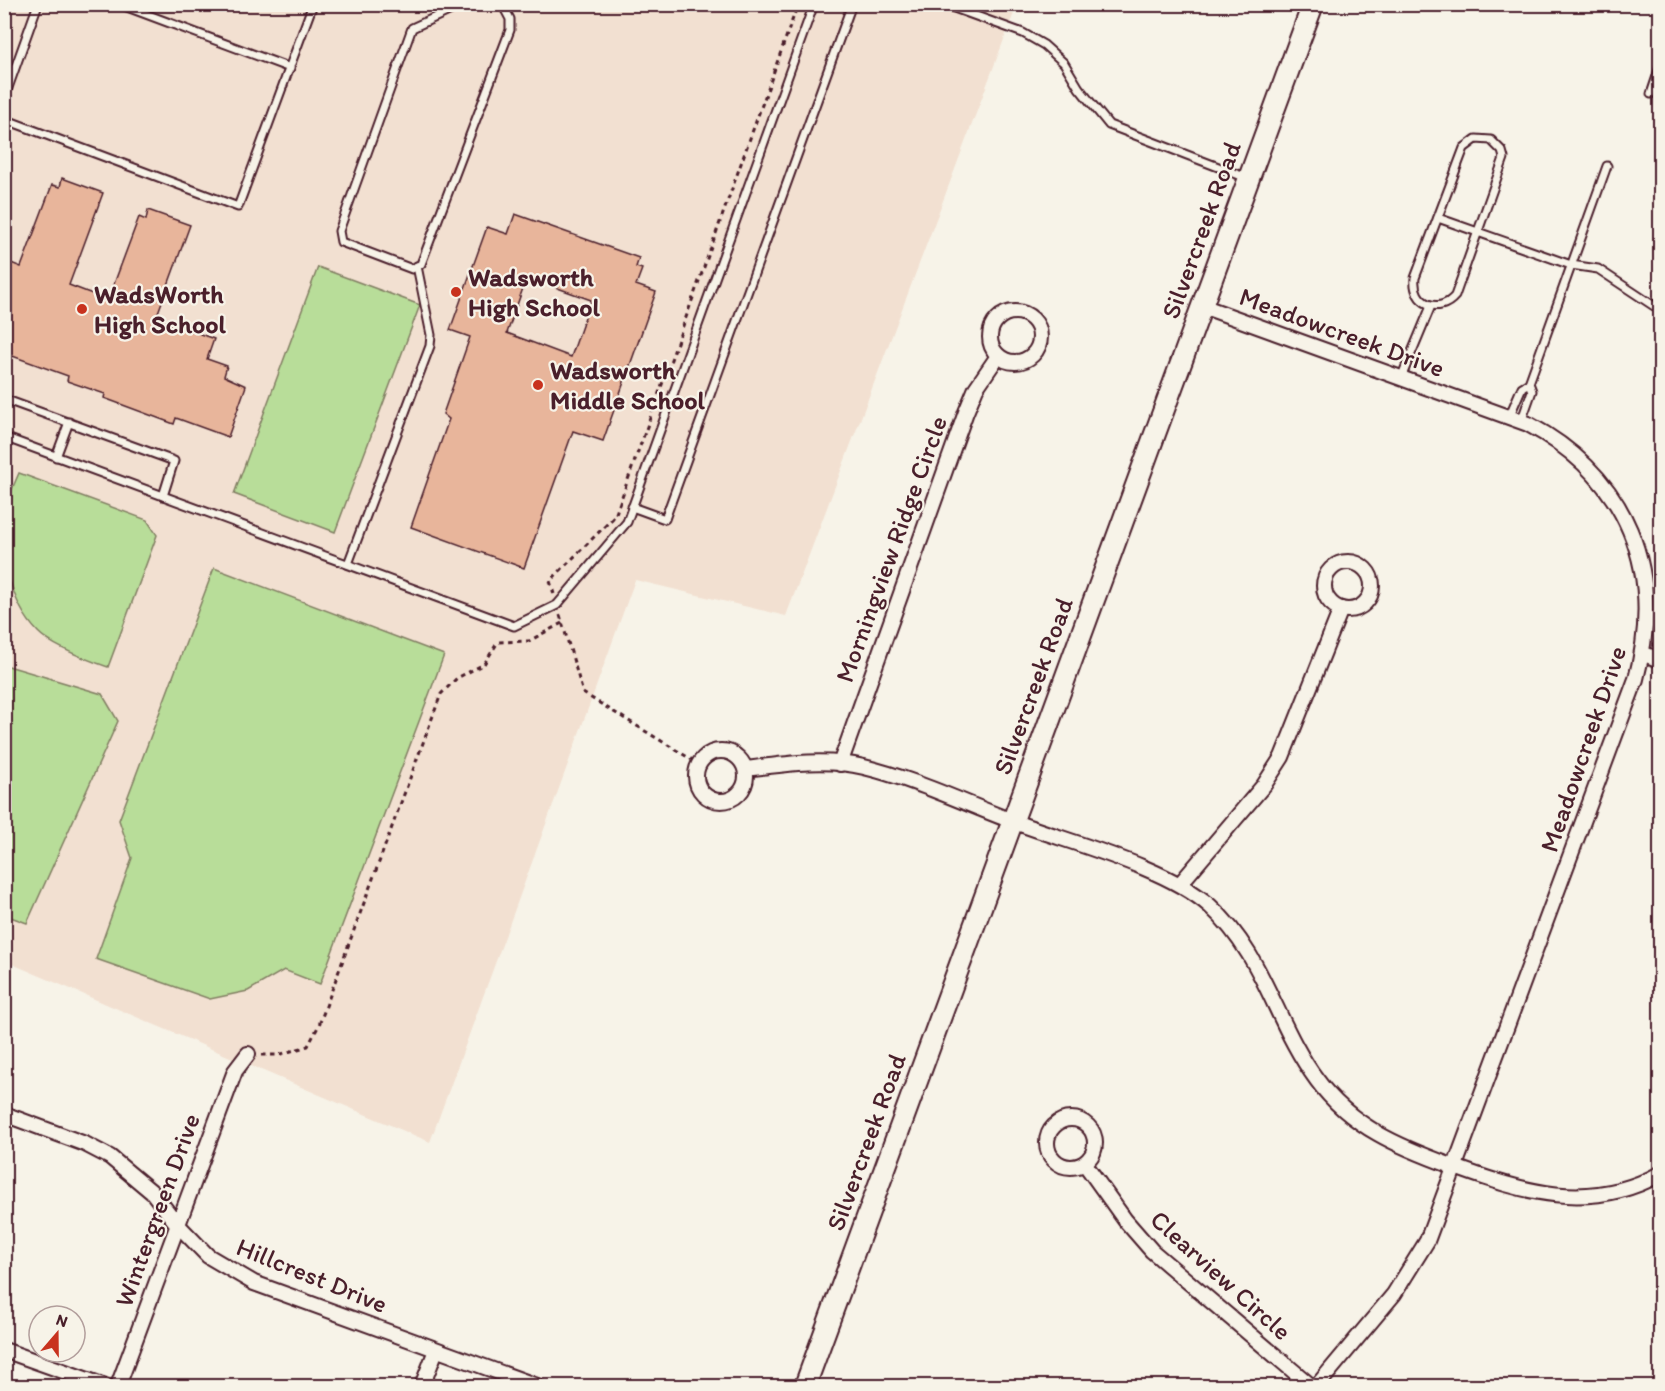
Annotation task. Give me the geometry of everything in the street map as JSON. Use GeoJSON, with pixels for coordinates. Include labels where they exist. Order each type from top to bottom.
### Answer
{"type":"FeatureCollection","features":[{"type":"Feature","properties":{"kind":"street","name":"Silvercreek Road"},"geometry":{"type":"LineString","coordinates":[[805,1386],[1313,4]]}},
{"type":"Feature","properties":{"kind":"street","name":"Meadowcreek Drive"},"geometry":{"type":"LineString","coordinates":[[1202,306],[1515,420],[1553,438],[1576,454],[1610,491],[1626,518],[1645,571],[1648,603],[1644,654],[1427,1241],[1411,1270],[1317,1386]]}},
{"type":"Feature","properties":{"kind":"street","name":"Morningview Ridge Circle"},"geometry":{"type":"LineString","coordinates":[[840,764],[966,412],[976,388],[998,356]]}},
{"type":"Feature","properties":{"kind":"street"},"geometry":{"type":"LineString","coordinates":[[1180,884],[1264,785],[1282,757],[1341,609]]}},
{"type":"Feature","properties":{"kind":"street"},"geometry":{"type":"LineString","coordinates":[[1644,654],[1660,660]]}},
{"type":"Feature","properties":{"kind":"street"},"geometry":{"type":"LineString","coordinates":[[746,769],[795,762],[864,767],[1180,884],[1208,904],[1248,949],[1302,1056],[1335,1102],[1380,1136],[1513,1188],[1558,1196],[1607,1192],[1660,1174]]}},
{"type":"Feature","properties":{"kind":"street","name":"Wintergreen Drive"},"geometry":{"type":"LineString","coordinates":[[118,1386],[235,1071],[248,1054]]}},
{"type":"Feature","properties":{"kind":"street","name":"Hillcrest Drive"},"geometry":{"type":"LineString","coordinates":[[4,1114],[85,1143],[110,1157],[153,1193],[177,1224],[208,1256],[254,1283],[537,1386]]}},
{"type":"Feature","properties":{"kind":"street","name":"Clearview Circle"},"geometry":{"type":"LineString","coordinates":[[1085,1164],[1125,1220],[1152,1251],[1311,1386]]}},
{"type":"Feature","properties":{"kind":"street"},"geometry":{"type":"LineString","coordinates":[[4,1350],[105,1386]]}},
{"type":"Feature","properties":{"kind":"street"},"geometry":{"type":"LineString","coordinates":[[423,1386],[436,1350]]}},
{"type":"Feature","properties":{"kind":"lane"},"geometry":{"type":"LineString","coordinates":[[4,99],[38,4]]}},
{"type":"Feature","properties":{"kind":"lane"},"geometry":{"type":"LineString","coordinates":[[119,4],[290,68]]}},
{"type":"Feature","properties":{"kind":"lane"},"geometry":{"type":"LineString","coordinates":[[4,119],[238,207],[313,4]]}},
{"type":"Feature","properties":{"kind":"lane"},"geometry":{"type":"LineString","coordinates":[[464,4],[412,28],[339,231],[341,242],[412,269],[421,264],[510,30],[510,19],[502,4]]}},
{"type":"Feature","properties":{"kind":"lane"},"geometry":{"type":"LineString","coordinates":[[4,437],[514,626],[557,605],[627,522],[814,4]]}},
{"type":"Feature","properties":{"kind":"lane"},"geometry":{"type":"LineString","coordinates":[[632,507],[665,519],[852,4]]}},
{"type":"Feature","properties":{"kind":"lane"},"geometry":{"type":"LineString","coordinates":[[943,4],[1023,33],[1044,45],[1064,63],[1079,88],[1109,125],[1249,178]]}},
{"type":"Feature","properties":{"kind":"lane"},"geometry":{"type":"LineString","coordinates":[[1651,94],[1660,67]]}},
{"type":"Feature","properties":{"kind":"lane"},"geometry":{"type":"LineString","coordinates":[[1476,139],[1491,140],[1502,151],[1504,158],[1455,296],[1444,305],[1431,306],[1419,298],[1414,285],[1438,218],[1464,148],[1476,139]]}},
{"type":"Feature","properties":{"kind":"lane"},"geometry":{"type":"LineString","coordinates":[[1515,420],[1532,391],[1529,383],[1607,166]]}},
{"type":"Feature","properties":{"kind":"lane"},"geometry":{"type":"LineString","coordinates":[[1438,218],[1571,265],[1598,268],[1660,309]]}},
{"type":"Feature","properties":{"kind":"lane"},"geometry":{"type":"LineString","coordinates":[[348,564],[430,346],[431,335],[417,266]]}},
{"type":"Feature","properties":{"kind":"lane"},"geometry":{"type":"LineString","coordinates":[[1401,378],[1431,306]]}},
{"type":"Feature","properties":{"kind":"lane"},"geometry":{"type":"LineString","coordinates":[[1515,420],[1522,387],[1529,383]]}},
{"type":"Feature","properties":{"kind":"lane"},"geometry":{"type":"LineString","coordinates":[[4,399],[174,461],[163,496]]}},
{"type":"Feature","properties":{"kind":"lane"},"geometry":{"type":"LineString","coordinates":[[56,457],[69,422]]}},
{"type":"Feature","properties":{"kind":"path"},"geometry":{"type":"LineString","coordinates":[[4,18],[10,4]]}},
{"type":"Feature","properties":{"kind":"path"},"geometry":{"type":"LineString","coordinates":[[248,1054],[278,1055],[308,1046],[319,1025],[441,694],[457,678],[484,664],[498,642],[529,641],[562,622]]}},
{"type":"Feature","properties":{"kind":"shaded area","name":"Wadsworth High School"},"geometry":{"type":"Polygon","coordinates":[[[4,5],[1017,5],[786,616],[635,580],[430,1142],[5,961],[4,5]]]}},
{"type":"Feature","properties":{"kind":"green space"},"geometry":{"type":"Polygon","coordinates":[[[318,267],[420,305],[335,532],[234,494],[318,267]]]}},
{"type":"Feature","properties":{"kind":"green space"},"geometry":{"type":"Polygon","coordinates":[[[19,473],[147,520],[157,535],[108,667],[71,653],[44,638],[28,620],[13,591],[6,559],[4,527],[7,501],[19,473]]]}},
{"type":"Feature","properties":{"kind":"green space"},"geometry":{"type":"Polygon","coordinates":[[[214,568],[444,655],[320,984],[284,970],[248,991],[210,999],[96,959],[132,858],[119,820],[214,568]]]}},
{"type":"Feature","properties":{"kind":"green space"},"geometry":{"type":"Polygon","coordinates":[[[5,665],[102,694],[118,721],[27,923],[5,915],[5,665]]]}},
{"type":"Feature","properties":{"kind":"building","name":"WadsWorth High School"},"geometry":{"type":"Polygon","coordinates":[[[62,178],[103,193],[69,285],[108,300],[139,217],[146,220],[148,210],[190,225],[156,318],[214,339],[207,359],[227,366],[224,376],[246,386],[228,437],[176,418],[174,424],[104,398],[105,394],[67,381],[68,376],[4,353],[4,260],[21,267],[52,185],[60,187],[62,178]]]}},
{"type":"Feature","properties":{"kind":"building","name":"Wadsworth Middle School"},"geometry":{"type":"Polygon","coordinates":[[[515,214],[639,258],[636,267],[642,269],[636,285],[656,292],[603,441],[573,431],[524,568],[411,527],[449,419],[443,414],[470,337],[450,330],[487,227],[508,234],[515,214]],[[527,277],[507,333],[571,357],[591,300],[527,277]]]}},
{"type":"Feature","properties":{"kind":"place","name":"Wadsworth High School"},"geometry":{"type":"Point","coordinates":[456,292]}},
{"type":"Feature","properties":{"kind":"place","name":"WadsWorth High School"},"geometry":{"type":"Point","coordinates":[82,309]}},
{"type":"Feature","properties":{"kind":"place","name":"Wadsworth Middle School"},"geometry":{"type":"Point","coordinates":[538,385]}}]}
